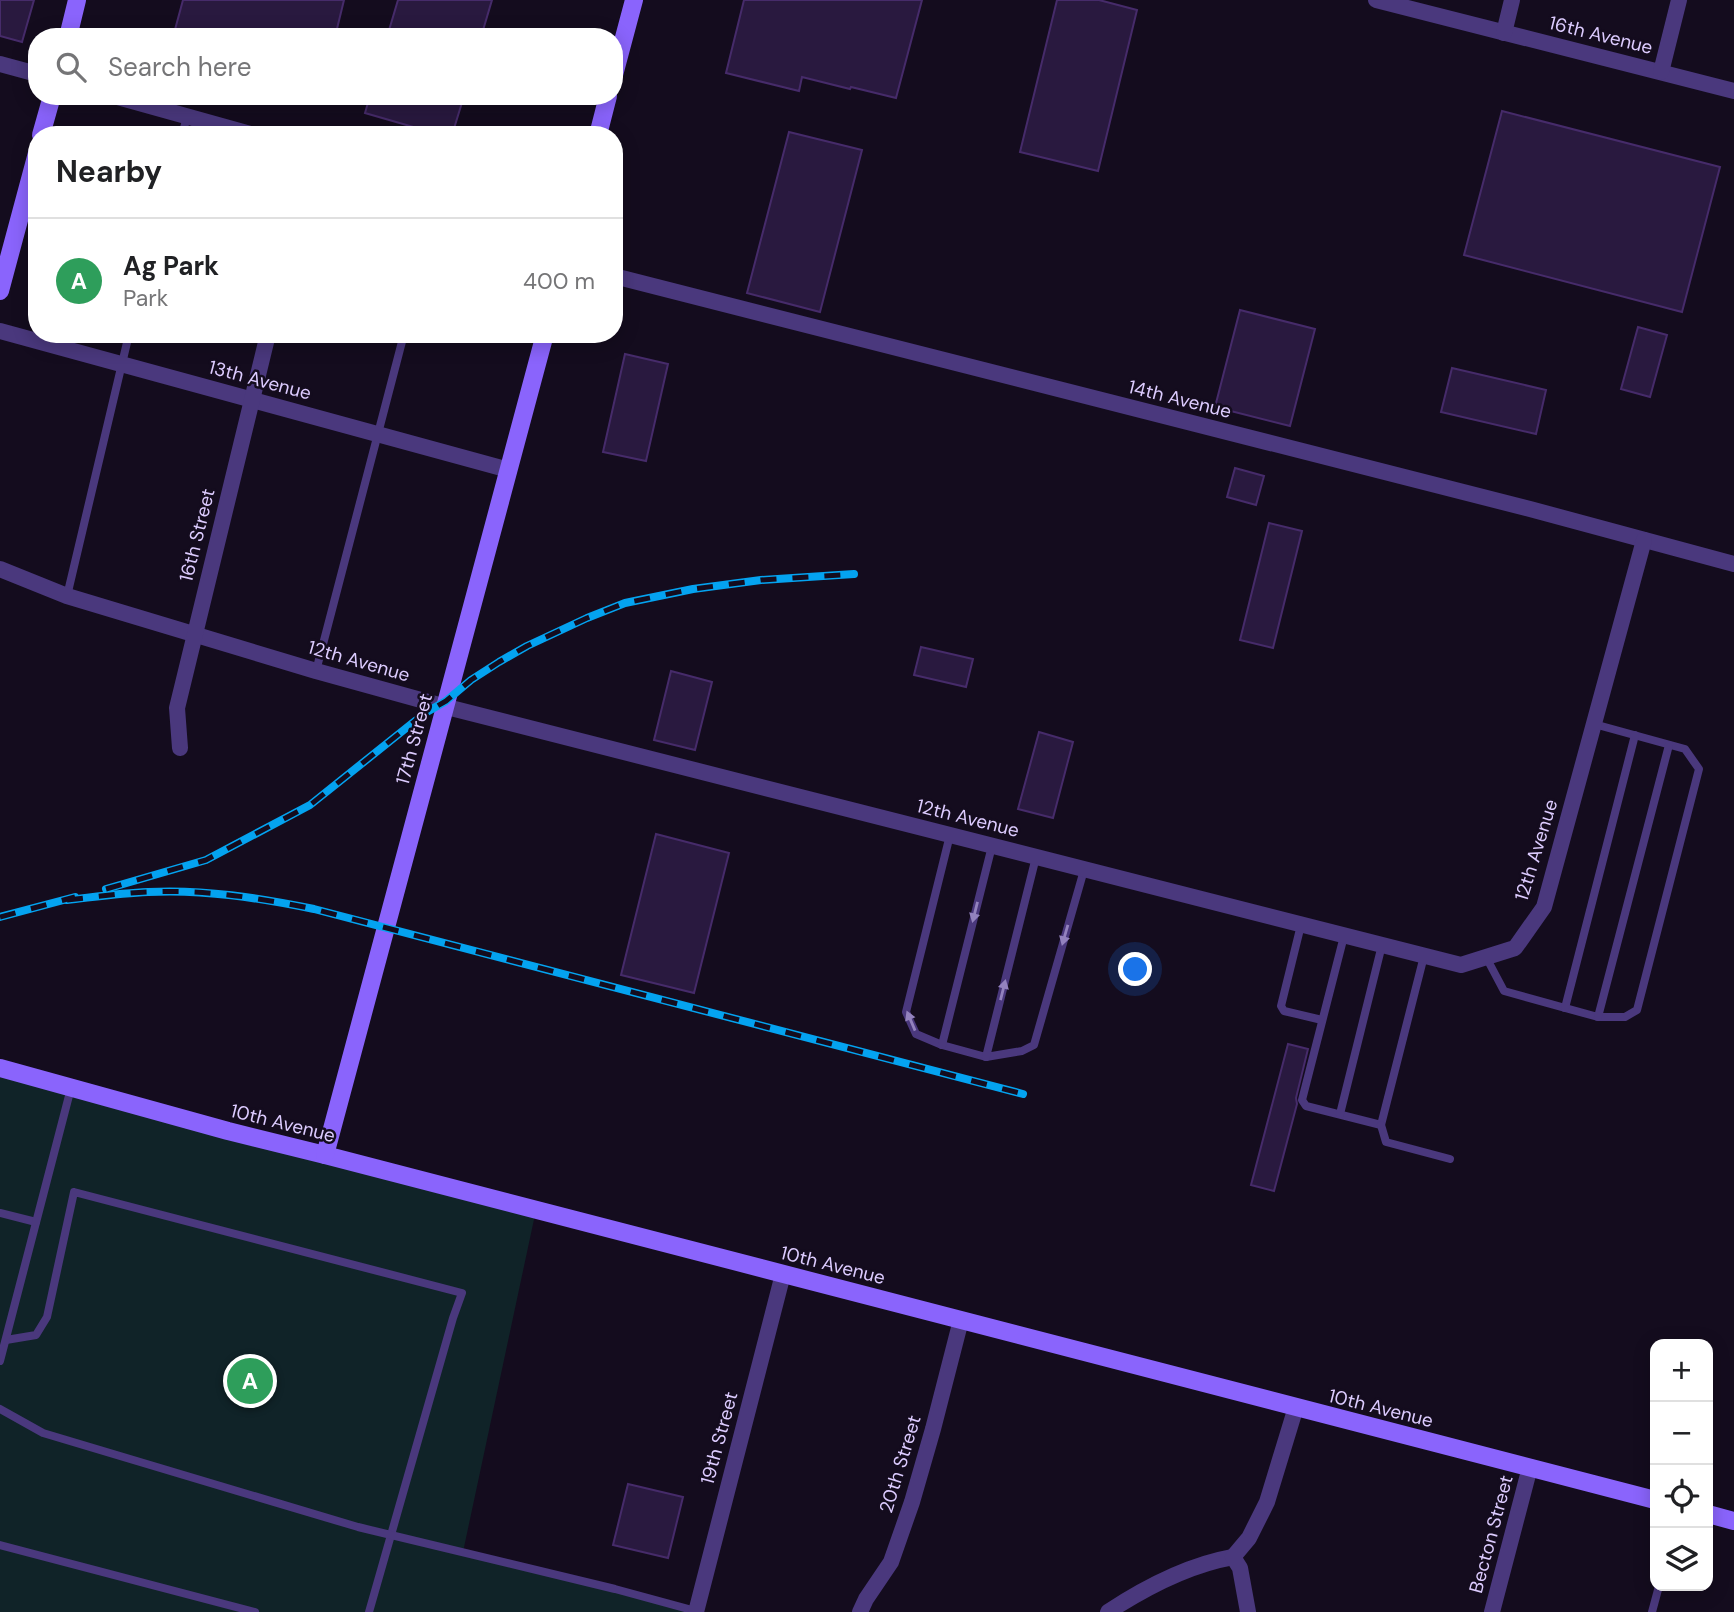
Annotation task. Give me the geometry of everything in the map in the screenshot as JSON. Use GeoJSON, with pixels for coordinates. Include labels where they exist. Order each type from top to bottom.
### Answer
{"type":"FeatureCollection","features":[{"type":"Feature","properties":{"kind":"main road"},"geometry":{"type":"LineString","coordinates":[[70,28],[78,0]]}},
{"type":"Feature","properties":{"kind":"main road"},"geometry":{"type":"LineString","coordinates":[[623,41],[634,0]]}},
{"type":"Feature","properties":{"kind":"main road"},"geometry":{"type":"LineString","coordinates":[[44,126],[49,105]]}},
{"type":"Feature","properties":{"kind":"main road"},"geometry":{"type":"LineString","coordinates":[[600,126],[606,105]]}},
{"type":"Feature","properties":{"kind":"main road"},"geometry":{"type":"LineString","coordinates":[[0,290],[28,186]]}},
{"type":"Feature","properties":{"kind":"main road","name":"17th Street"},"geometry":{"type":"LineString","coordinates":[[325,1155],[543,343]]}},
{"type":"Feature","properties":{"kind":"main road","name":"10th Avenue"},"geometry":{"type":"LineString","coordinates":[[0,1068],[228,1131],[1650,1499]]}},
{"type":"Feature","properties":{"kind":"main road"},"geometry":{"type":"LineString","coordinates":[[1713,1515],[1734,1521]]}},
{"type":"Feature","properties":{"kind":"street","name":"16th Avenue"},"geometry":{"type":"LineString","coordinates":[[1376,0],[1734,91]]}},
{"type":"Feature","properties":{"kind":"street"},"geometry":{"type":"LineString","coordinates":[[1504,33],[1512,0]]}},
{"type":"Feature","properties":{"kind":"street"},"geometry":{"type":"LineString","coordinates":[[1661,72],[1679,0]]}},
{"type":"Feature","properties":{"kind":"street"},"geometry":{"type":"LineString","coordinates":[[0,64],[28,72]]}},
{"type":"Feature","properties":{"kind":"street"},"geometry":{"type":"LineString","coordinates":[[145,105],[220,126]]}},
{"type":"Feature","properties":{"kind":"street","name":"14th Avenue"},"geometry":{"type":"LineString","coordinates":[[623,278],[1734,564]]}},
{"type":"Feature","properties":{"kind":"street","name":"13th Avenue"},"geometry":{"type":"LineString","coordinates":[[0,331],[28,339]]}},
{"type":"Feature","properties":{"kind":"street","name":"13th Avenue"},"geometry":{"type":"LineString","coordinates":[[44,343],[509,470]]}},
{"type":"Feature","properties":{"kind":"street","name":"16th Street"},"geometry":{"type":"LineString","coordinates":[[180,748],[177,709],[266,343]]}},
{"type":"Feature","properties":{"kind":"street","name":"12th Avenue"},"geometry":{"type":"LineString","coordinates":[[0,569],[67,596],[445,707],[1461,965],[1515,948],[1544,907],[1644,540]]}},
{"type":"Feature","properties":{"kind":"street","name":"19th Street"},"geometry":{"type":"LineString","coordinates":[[696,1611],[783,1274]]}},
{"type":"Feature","properties":{"kind":"street","name":"20th Street"},"geometry":{"type":"LineString","coordinates":[[860,1612],[891,1562],[912,1502],[961,1320]]}},
{"type":"Feature","properties":{"kind":"street"},"geometry":{"type":"LineString","coordinates":[[1108,1612],[1131,1597],[1174,1576],[1211,1561],[1233,1556],[1249,1538],[1267,1502],[1296,1408]]}},
{"type":"Feature","properties":{"kind":"street","name":"Becton Street"},"geometry":{"type":"LineString","coordinates":[[1492,1612],[1530,1467]]}},
{"type":"Feature","properties":{"kind":"street"},"geometry":{"type":"LineString","coordinates":[[1233,1556],[1240,1568],[1248,1612]]}},
{"type":"Feature","properties":{"kind":"lane"},"geometry":{"type":"LineString","coordinates":[[184,126],[187,117]]}},
{"type":"Feature","properties":{"kind":"lane"},"geometry":{"type":"LineString","coordinates":[[67,596],[127,343]]}},
{"type":"Feature","properties":{"kind":"lane"},"geometry":{"type":"LineString","coordinates":[[316,671],[402,343]]}},
{"type":"Feature","properties":{"kind":"lane"},"geometry":{"type":"LineString","coordinates":[[1486,957],[1504,991],[1598,1017],[1625,1017],[1637,1010],[1699,769],[1685,749],[1594,724]]}},
{"type":"Feature","properties":{"kind":"lane"},"geometry":{"type":"LineString","coordinates":[[1565,1008],[1635,735]]}},
{"type":"Feature","properties":{"kind":"lane"},"geometry":{"type":"LineString","coordinates":[[1598,1017],[1669,745]]}},
{"type":"Feature","properties":{"kind":"lane"},"geometry":{"type":"LineString","coordinates":[[950,835],[906,1012],[916,1034],[942,1045],[986,1057],[1023,1051],[1034,1045],[1084,870]]}},
{"type":"Feature","properties":{"kind":"lane"},"geometry":{"type":"LineString","coordinates":[[942,1045],[992,846]]}},
{"type":"Feature","properties":{"kind":"lane"},"geometry":{"type":"LineString","coordinates":[[986,1057],[1036,858]]}},
{"type":"Feature","properties":{"kind":"lane"},"geometry":{"type":"LineString","coordinates":[[1301,925],[1281,1006],[1284,1011],[1322,1020]]}},
{"type":"Feature","properties":{"kind":"lane"},"geometry":{"type":"LineString","coordinates":[[1344,936],[1302,1100],[1306,1106],[1381,1125]]}},
{"type":"Feature","properties":{"kind":"lane"},"geometry":{"type":"LineString","coordinates":[[1340,1114],[1382,945]]}},
{"type":"Feature","properties":{"kind":"lane"},"geometry":{"type":"LineString","coordinates":[[1424,956],[1381,1125],[1386,1142],[1450,1159]]}},
{"type":"Feature","properties":{"kind":"lane"},"geometry":{"type":"LineString","coordinates":[[0,1361],[71,1087]]}},
{"type":"Feature","properties":{"kind":"lane"},"geometry":{"type":"LineString","coordinates":[[6,1340],[36,1335],[47,1317],[74,1192],[462,1293],[369,1612]]}},
{"type":"Feature","properties":{"kind":"lane"},"geometry":{"type":"LineString","coordinates":[[0,1213],[36,1222]]}},
{"type":"Feature","properties":{"kind":"lane"},"geometry":{"type":"LineString","coordinates":[[0,1409],[43,1433],[358,1527],[696,1611]]}},
{"type":"Feature","properties":{"kind":"lane"},"geometry":{"type":"LineString","coordinates":[[0,1545],[255,1612]]}},
{"type":"Feature","properties":{"kind":"lane"},"geometry":{"type":"LineString","coordinates":[[1652,1612],[1658,1591]]}},
{"type":"Feature","properties":{"kind":"green space"},"geometry":{"type":"Polygon","coordinates":[[[0,1068],[536,1210],[463,1552],[696,1612],[0,1612],[0,1068]]]}},
{"type":"Feature","properties":{"kind":"building"},"geometry":{"type":"Polygon","coordinates":[[[0,0],[34,0],[22,42],[0,36],[0,0]]]}},
{"type":"Feature","properties":{"kind":"building"},"geometry":{"type":"Polygon","coordinates":[[[183,0],[344,0],[337,28],[175,28],[183,0]]]}},
{"type":"Feature","properties":{"kind":"building"},"geometry":{"type":"Polygon","coordinates":[[[398,0],[492,0],[484,28],[390,28],[398,0]]]}},
{"type":"Feature","properties":{"kind":"building"},"geometry":{"type":"Polygon","coordinates":[[[744,0],[922,0],[896,98],[802,77],[799,91],[726,73],[744,0]]]}},
{"type":"Feature","properties":{"kind":"building"},"geometry":{"type":"Polygon","coordinates":[[[1057,0],[1099,0],[1137,10],[1098,171],[1020,152],[1057,0]]]}},
{"type":"Feature","properties":{"kind":"building"},"geometry":{"type":"Polygon","coordinates":[[[367,105],[461,105],[455,126],[410,126],[365,113],[367,105]]]}},
{"type":"Feature","properties":{"kind":"building"},"geometry":{"type":"Polygon","coordinates":[[[1502,111],[1720,167],[1682,312],[1464,255],[1502,111]]]}},
{"type":"Feature","properties":{"kind":"building"},"geometry":{"type":"Polygon","coordinates":[[[789,132],[862,150],[820,312],[747,293],[789,132]]]}},
{"type":"Feature","properties":{"kind":"building"},"geometry":{"type":"Polygon","coordinates":[[[1240,310],[1315,329],[1290,426],[1215,407],[1240,310]]]}},
{"type":"Feature","properties":{"kind":"building"},"geometry":{"type":"Polygon","coordinates":[[[1638,327],[1667,335],[1650,397],[1621,389],[1638,327]]]}},
{"type":"Feature","properties":{"kind":"building"},"geometry":{"type":"Polygon","coordinates":[[[625,354],[668,364],[646,461],[603,452],[625,354]]]}},
{"type":"Feature","properties":{"kind":"building"},"geometry":{"type":"Polygon","coordinates":[[[1452,368],[1546,390],[1536,434],[1441,412],[1452,368]]]}},
{"type":"Feature","properties":{"kind":"building"},"geometry":{"type":"Polygon","coordinates":[[[1235,468],[1264,476],[1256,505],[1227,497],[1235,468]]]}},
{"type":"Feature","properties":{"kind":"building"},"geometry":{"type":"Polygon","coordinates":[[[1269,523],[1302,531],[1273,648],[1240,640],[1269,523]]]}},
{"type":"Feature","properties":{"kind":"building"},"geometry":{"type":"Polygon","coordinates":[[[921,647],[973,659],[966,687],[914,675],[921,647]]]}},
{"type":"Feature","properties":{"kind":"building"},"geometry":{"type":"Polygon","coordinates":[[[671,671],[712,682],[695,750],[654,740],[671,671]]]}},
{"type":"Feature","properties":{"kind":"building"},"geometry":{"type":"Polygon","coordinates":[[[1039,732],[1073,742],[1053,818],[1018,809],[1039,732]]]}},
{"type":"Feature","properties":{"kind":"building"},"geometry":{"type":"Polygon","coordinates":[[[656,834],[729,853],[694,993],[621,975],[656,834]]]}},
{"type":"Feature","properties":{"kind":"building"},"geometry":{"type":"Polygon","coordinates":[[[1288,1044],[1308,1049],[1296,1098],[1297,1104],[1274,1191],[1251,1185],[1288,1044]]]}},
{"type":"Feature","properties":{"kind":"building"},"geometry":{"type":"Polygon","coordinates":[[[628,1484],[683,1497],[668,1558],[613,1545],[628,1484]]]}},
{"type":"Feature","properties":{"kind":"railway"},"geometry":{"type":"LineString","coordinates":[[106,889],[206,860],[310,805],[425,713],[446,701],[471,680],[527,646],[587,618],[625,603],[693,589],[761,580],[854,574]]}},
{"type":"Feature","properties":{"kind":"railway"},"geometry":{"type":"LineString","coordinates":[[67,900],[169,891],[252,898],[314,909],[1023,1094]]}},
{"type":"Feature","properties":{"kind":"railway"},"geometry":{"type":"LineString","coordinates":[[0,917],[75,897]]}},
{"type":"Feature","properties":{"kind":"place","name":"Ag Park"},"geometry":{"type":"Point","coordinates":[250,1381]}}]}
